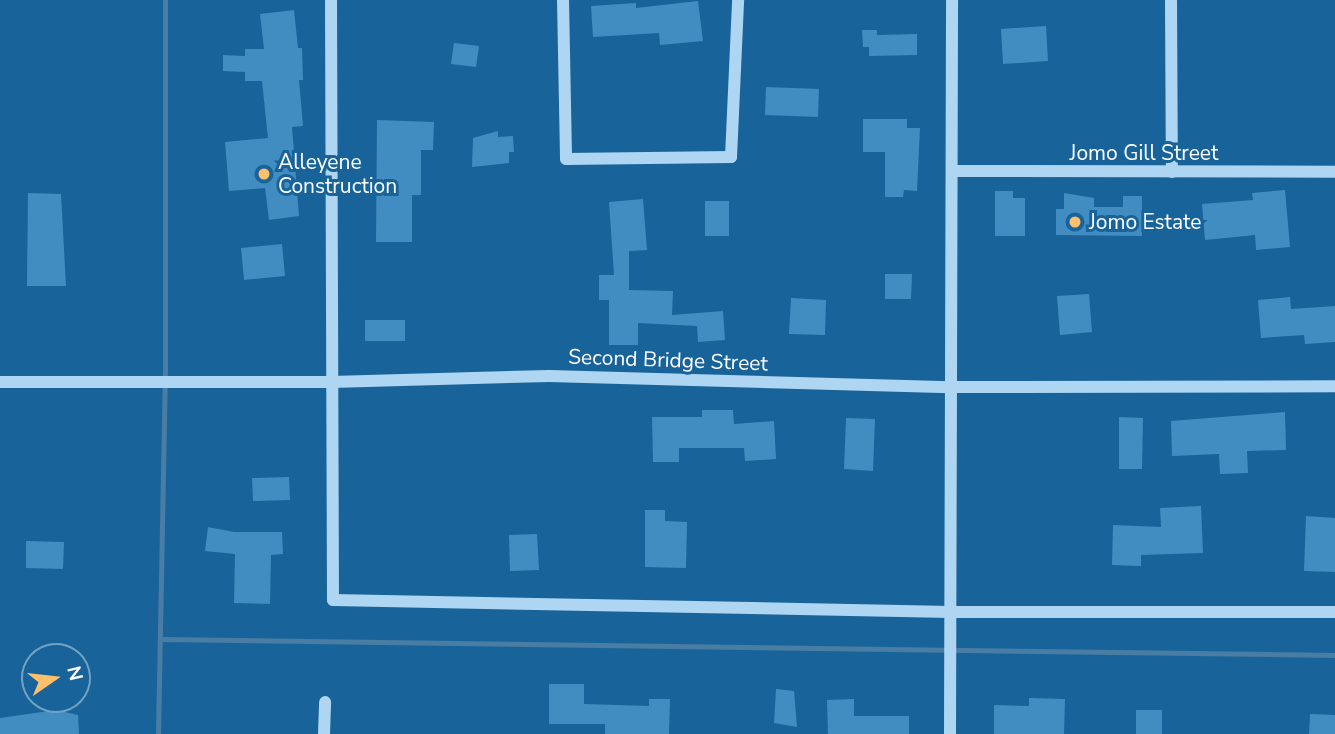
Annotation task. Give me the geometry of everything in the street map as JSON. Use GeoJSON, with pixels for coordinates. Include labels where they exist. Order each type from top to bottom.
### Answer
{"type":"FeatureCollection","features":[{"type":"Feature","properties":{"kind":"street"},"geometry":{"type":"LineString","coordinates":[[331,0],[333,600],[951,612],[1335,612]]}},
{"type":"Feature","properties":{"kind":"street"},"geometry":{"type":"LineString","coordinates":[[563,0],[566,159],[732,157],[738,0]]}},
{"type":"Feature","properties":{"kind":"street"},"geometry":{"type":"LineString","coordinates":[[950,734],[952,0]]}},
{"type":"Feature","properties":{"kind":"street"},"geometry":{"type":"LineString","coordinates":[[1171,0],[1172,172]]}},
{"type":"Feature","properties":{"kind":"street","name":"Jomo Gill Street"},"geometry":{"type":"LineString","coordinates":[[953,172],[1335,172]]}},
{"type":"Feature","properties":{"kind":"street","name":"Second Bridge Street"},"geometry":{"type":"LineString","coordinates":[[0,382],[331,382],[549,376],[950,387],[1335,386]]}},
{"type":"Feature","properties":{"kind":"street"},"geometry":{"type":"LineString","coordinates":[[324,734],[325,702]]}},
{"type":"Feature","properties":{"kind":"building"},"geometry":{"type":"Polygon","coordinates":[[[698,1],[703,41],[660,45],[659,33],[593,37],[591,6],[636,3],[636,8],[698,1]]]}},
{"type":"Feature","properties":{"kind":"building"},"geometry":{"type":"Polygon","coordinates":[[[294,10],[298,48],[302,48],[303,80],[299,80],[303,126],[292,127],[299,216],[269,220],[265,188],[229,191],[225,142],[268,138],[262,81],[245,81],[245,72],[223,71],[223,55],[245,56],[245,49],[264,49],[260,14],[294,10]]]}},
{"type":"Feature","properties":{"kind":"building"},"geometry":{"type":"Polygon","coordinates":[[[1046,26],[1048,61],[1003,64],[1001,29],[1046,26]]]}},
{"type":"Feature","properties":{"kind":"building"},"geometry":{"type":"Polygon","coordinates":[[[862,30],[877,30],[877,35],[917,34],[917,55],[869,56],[869,47],[863,47],[862,30]]]}},
{"type":"Feature","properties":{"kind":"building"},"geometry":{"type":"Polygon","coordinates":[[[454,43],[479,46],[476,67],[451,64],[454,43]]]}},
{"type":"Feature","properties":{"kind":"building"},"geometry":{"type":"Polygon","coordinates":[[[766,87],[819,89],[818,117],[765,115],[766,87]]]}},
{"type":"Feature","properties":{"kind":"building"},"geometry":{"type":"Polygon","coordinates":[[[863,119],[907,119],[907,128],[920,128],[917,191],[904,190],[903,197],[885,197],[885,152],[863,152],[863,119]]]}},
{"type":"Feature","properties":{"kind":"building"},"geometry":{"type":"Polygon","coordinates":[[[377,120],[434,122],[433,150],[421,150],[421,195],[412,195],[412,242],[376,242],[377,120]]]}},
{"type":"Feature","properties":{"kind":"building"},"geometry":{"type":"Polygon","coordinates":[[[498,131],[498,137],[513,136],[514,152],[509,152],[509,163],[472,167],[473,138],[498,131]]]}},
{"type":"Feature","properties":{"kind":"building"},"geometry":{"type":"Polygon","coordinates":[[[1285,190],[1290,247],[1256,250],[1255,235],[1205,240],[1202,204],[1253,200],[1252,193],[1285,190]]]}},
{"type":"Feature","properties":{"kind":"building"},"geometry":{"type":"Polygon","coordinates":[[[995,191],[1013,191],[1013,198],[1025,198],[1025,236],[995,236],[995,191]]]}},
{"type":"Feature","properties":{"kind":"building"},"geometry":{"type":"Polygon","coordinates":[[[28,193],[61,194],[66,286],[27,286],[28,193]]]}},
{"type":"Feature","properties":{"kind":"building"},"geometry":{"type":"Polygon","coordinates":[[[1064,193],[1094,198],[1094,207],[1123,207],[1123,196],[1142,196],[1142,236],[1056,235],[1056,209],[1064,209],[1064,193]]]}},
{"type":"Feature","properties":{"kind":"building"},"geometry":{"type":"Polygon","coordinates":[[[643,199],[647,250],[629,251],[629,290],[673,291],[672,315],[723,311],[725,340],[698,342],[697,326],[638,323],[638,345],[609,345],[609,300],[599,300],[599,275],[614,275],[609,202],[643,199]]]}},
{"type":"Feature","properties":{"kind":"building"},"geometry":{"type":"Polygon","coordinates":[[[705,201],[729,201],[729,236],[705,236],[705,201]]]}},
{"type":"Feature","properties":{"kind":"building"},"geometry":{"type":"Polygon","coordinates":[[[282,244],[285,276],[244,280],[241,248],[282,244]]]}},
{"type":"Feature","properties":{"kind":"building"},"geometry":{"type":"Polygon","coordinates":[[[885,274],[912,274],[911,299],[885,299],[885,274]]]}},
{"type":"Feature","properties":{"kind":"building"},"geometry":{"type":"Polygon","coordinates":[[[1089,294],[1092,332],[1060,335],[1057,296],[1089,294]]]}},
{"type":"Feature","properties":{"kind":"building"},"geometry":{"type":"Polygon","coordinates":[[[1290,297],[1291,309],[1335,306],[1335,342],[1305,344],[1304,335],[1261,338],[1258,300],[1290,297]]]}},
{"type":"Feature","properties":{"kind":"building"},"geometry":{"type":"Polygon","coordinates":[[[791,298],[826,300],[825,335],[789,334],[791,298]]]}},
{"type":"Feature","properties":{"kind":"building"},"geometry":{"type":"Polygon","coordinates":[[[365,320],[405,320],[405,341],[365,341],[365,320]]]}},
{"type":"Feature","properties":{"kind":"building"},"geometry":{"type":"Polygon","coordinates":[[[702,410],[733,410],[734,424],[774,421],[776,459],[745,461],[744,448],[679,448],[679,462],[653,462],[652,417],[702,417],[702,410]]]}},
{"type":"Feature","properties":{"kind":"building"},"geometry":{"type":"Polygon","coordinates":[[[1285,412],[1286,450],[1247,451],[1248,473],[1220,474],[1219,454],[1172,456],[1171,421],[1285,412]]]}},
{"type":"Feature","properties":{"kind":"building"},"geometry":{"type":"Polygon","coordinates":[[[1119,417],[1143,418],[1142,469],[1119,469],[1119,417]]]}},
{"type":"Feature","properties":{"kind":"building"},"geometry":{"type":"Polygon","coordinates":[[[846,418],[875,419],[873,471],[844,469],[846,418]]]}},
{"type":"Feature","properties":{"kind":"building"},"geometry":{"type":"Polygon","coordinates":[[[289,477],[290,500],[253,501],[252,478],[289,477]]]}},
{"type":"Feature","properties":{"kind":"building"},"geometry":{"type":"Polygon","coordinates":[[[1201,506],[1203,553],[1141,555],[1141,566],[1112,565],[1113,525],[1161,527],[1160,508],[1201,506]]]}},
{"type":"Feature","properties":{"kind":"building"},"geometry":{"type":"Polygon","coordinates":[[[645,510],[665,510],[665,521],[687,522],[686,568],[645,567],[645,510]]]}},
{"type":"Feature","properties":{"kind":"building"},"geometry":{"type":"Polygon","coordinates":[[[1306,516],[1335,518],[1335,572],[1304,571],[1306,516]]]}},
{"type":"Feature","properties":{"kind":"building"},"geometry":{"type":"Polygon","coordinates":[[[208,527],[234,532],[282,532],[283,554],[271,555],[270,604],[234,603],[235,554],[205,551],[208,527]]]}},
{"type":"Feature","properties":{"kind":"building"},"geometry":{"type":"Polygon","coordinates":[[[537,534],[539,570],[510,571],[509,535],[537,534]]]}},
{"type":"Feature","properties":{"kind":"building"},"geometry":{"type":"Polygon","coordinates":[[[26,541],[64,542],[63,569],[26,568],[26,541]]]}},
{"type":"Feature","properties":{"kind":"building"},"geometry":{"type":"Polygon","coordinates":[[[549,684],[584,684],[584,704],[649,706],[649,699],[670,699],[669,734],[605,734],[605,724],[549,724],[549,684]]]}},
{"type":"Feature","properties":{"kind":"building"},"geometry":{"type":"Polygon","coordinates":[[[776,689],[794,691],[797,727],[774,723],[776,689]]]}},
{"type":"Feature","properties":{"kind":"building"},"geometry":{"type":"Polygon","coordinates":[[[1029,698],[1065,699],[1064,734],[994,734],[994,705],[1029,706],[1029,698]]]}},
{"type":"Feature","properties":{"kind":"building"},"geometry":{"type":"Polygon","coordinates":[[[854,699],[854,716],[909,716],[909,734],[828,734],[827,700],[854,699]]]}},
{"type":"Feature","properties":{"kind":"building"},"geometry":{"type":"Polygon","coordinates":[[[1136,710],[1162,710],[1162,734],[1136,734],[1136,710]]]}},
{"type":"Feature","properties":{"kind":"building"},"geometry":{"type":"Polygon","coordinates":[[[35,713],[69,713],[78,715],[79,734],[0,734],[0,718],[35,713]]]}},
{"type":"Feature","properties":{"kind":"building"},"geometry":{"type":"Polygon","coordinates":[[[1310,714],[1335,715],[1335,734],[1309,734],[1310,714]]]}},
{"type":"Feature","properties":{"kind":"waterway"},"geometry":{"type":"LineString","coordinates":[[158,734],[165,365],[165,0]]}},
{"type":"Feature","properties":{"kind":"waterway"},"geometry":{"type":"LineString","coordinates":[[161,639],[1335,655]]}},
{"type":"Feature","properties":{"kind":"place","name":"Alleyene Construction"},"geometry":{"type":"Point","coordinates":[264,174]}},
{"type":"Feature","properties":{"kind":"place","name":"Jomo Estate"},"geometry":{"type":"Point","coordinates":[1075,222]}}]}
